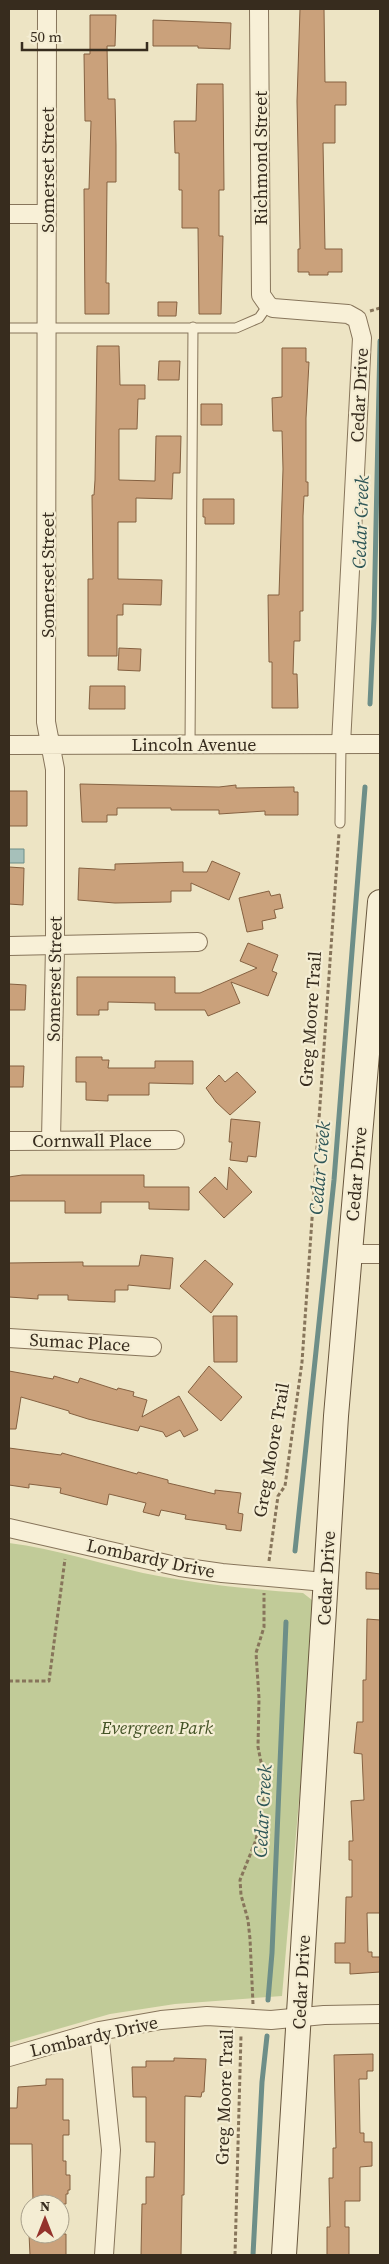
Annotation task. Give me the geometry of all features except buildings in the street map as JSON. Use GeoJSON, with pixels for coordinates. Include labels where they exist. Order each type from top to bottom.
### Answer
{"type":"FeatureCollection","features":[{"type":"Feature","properties":{"kind":"street","name":"Somerset Street"},"geometry":{"type":"LineString","coordinates":[[47,9],[46,722],[55,769],[55,946],[51,1140]]}},
{"type":"Feature","properties":{"kind":"street","name":"Richmond Street"},"geometry":{"type":"LineString","coordinates":[[259,9],[260,281],[261,295],[268,305]]}},
{"type":"Feature","properties":{"kind":"street"},"geometry":{"type":"LineString","coordinates":[[9,214],[47,214]]}},
{"type":"Feature","properties":{"kind":"street","name":"Cedar Drive"},"geometry":{"type":"LineString","coordinates":[[268,305],[284,310],[348,314],[357,319],[362,338],[341,744]]}},
{"type":"Feature","properties":{"kind":"street","name":"Lincoln Avenue"},"geometry":{"type":"LineString","coordinates":[[9,745],[380,744]]}},
{"type":"Feature","properties":{"kind":"street","name":"Cedar Drive"},"geometry":{"type":"LineString","coordinates":[[284,2255],[336,1416],[380,902]]}},
{"type":"Feature","properties":{"kind":"street"},"geometry":{"type":"LineString","coordinates":[[9,946],[198,942]]}},
{"type":"Feature","properties":{"kind":"street","name":"Cornwall Place"},"geometry":{"type":"LineString","coordinates":[[9,1141],[175,1140]]}},
{"type":"Feature","properties":{"kind":"street"},"geometry":{"type":"LineString","coordinates":[[349,1254],[380,1254]]}},
{"type":"Feature","properties":{"kind":"street","name":"Sumac Place"},"geometry":{"type":"LineString","coordinates":[[9,1338],[152,1347]]}},
{"type":"Feature","properties":{"kind":"street","name":"Lombardy Drive"},"geometry":{"type":"LineString","coordinates":[[9,1528],[180,1567],[325,1582]]}},
{"type":"Feature","properties":{"kind":"street","name":"Lombardy Drive"},"geometry":{"type":"LineString","coordinates":[[9,2057],[99,2031],[161,2020],[207,2016],[271,2020],[324,2015],[380,2014]]}},
{"type":"Feature","properties":{"kind":"street"},"geometry":{"type":"LineString","coordinates":[[99,2031],[110,2150],[104,2255]]}},
{"type":"Feature","properties":{"kind":"lane"},"geometry":{"type":"LineString","coordinates":[[9,328],[236,328],[259,318],[268,305]]}},
{"type":"Feature","properties":{"kind":"lane"},"geometry":{"type":"LineString","coordinates":[[190,744],[193,327]]}},
{"type":"Feature","properties":{"kind":"lane"},"geometry":{"type":"LineString","coordinates":[[340,823],[341,744]]}},
{"type":"Feature","properties":{"kind":"path","name":"Greg Moore Trail"},"geometry":{"type":"LineString","coordinates":[[269,1562],[278,1496],[285,1486],[302,1362],[340,823]]}},
{"type":"Feature","properties":{"kind":"path"},"geometry":{"type":"LineString","coordinates":[[9,1681],[49,1681],[65,1559]]}},
{"type":"Feature","properties":{"kind":"path","name":"Greg Moore Trail"},"geometry":{"type":"LineString","coordinates":[[235,2255],[241,2030],[244,2017],[254,2002],[248,1920],[241,1895],[240,1880],[256,1840],[266,1787],[258,1747],[259,1698],[256,1653],[264,1627],[262,1609],[265,1590]]}},
{"type":"Feature","properties":{"kind":"green space","name":"Evergreen Park"},"geometry":{"type":"Polygon","coordinates":[[[9,1543],[60,1552],[163,1577],[223,1586],[303,1593],[312,1600],[315,1615],[282,1996],[175,2004],[110,2014],[9,2043],[9,1543]]]}},
{"type":"Feature","properties":{"kind":"water"},"geometry":{"type":"Polygon","coordinates":[[[9,849],[24,849],[24,863],[9,863],[9,849]]]}},
{"type":"Feature","properties":{"kind":"waterway","name":"Cedar Creek"},"geometry":{"type":"LineString","coordinates":[[370,704],[374,618],[380,341]]}},
{"type":"Feature","properties":{"kind":"waterway","name":"Cedar Creek"},"geometry":{"type":"LineString","coordinates":[[295,1551],[334,1180],[365,787]]}},
{"type":"Feature","properties":{"kind":"waterway","name":"Cedar Creek"},"geometry":{"type":"LineString","coordinates":[[268,2000],[272,1953],[286,1622]]}},
{"type":"Feature","properties":{"kind":"waterway","name":"Cedar Creek"},"geometry":{"type":"LineString","coordinates":[[253,2255],[262,2082],[267,2036]]}}]}
